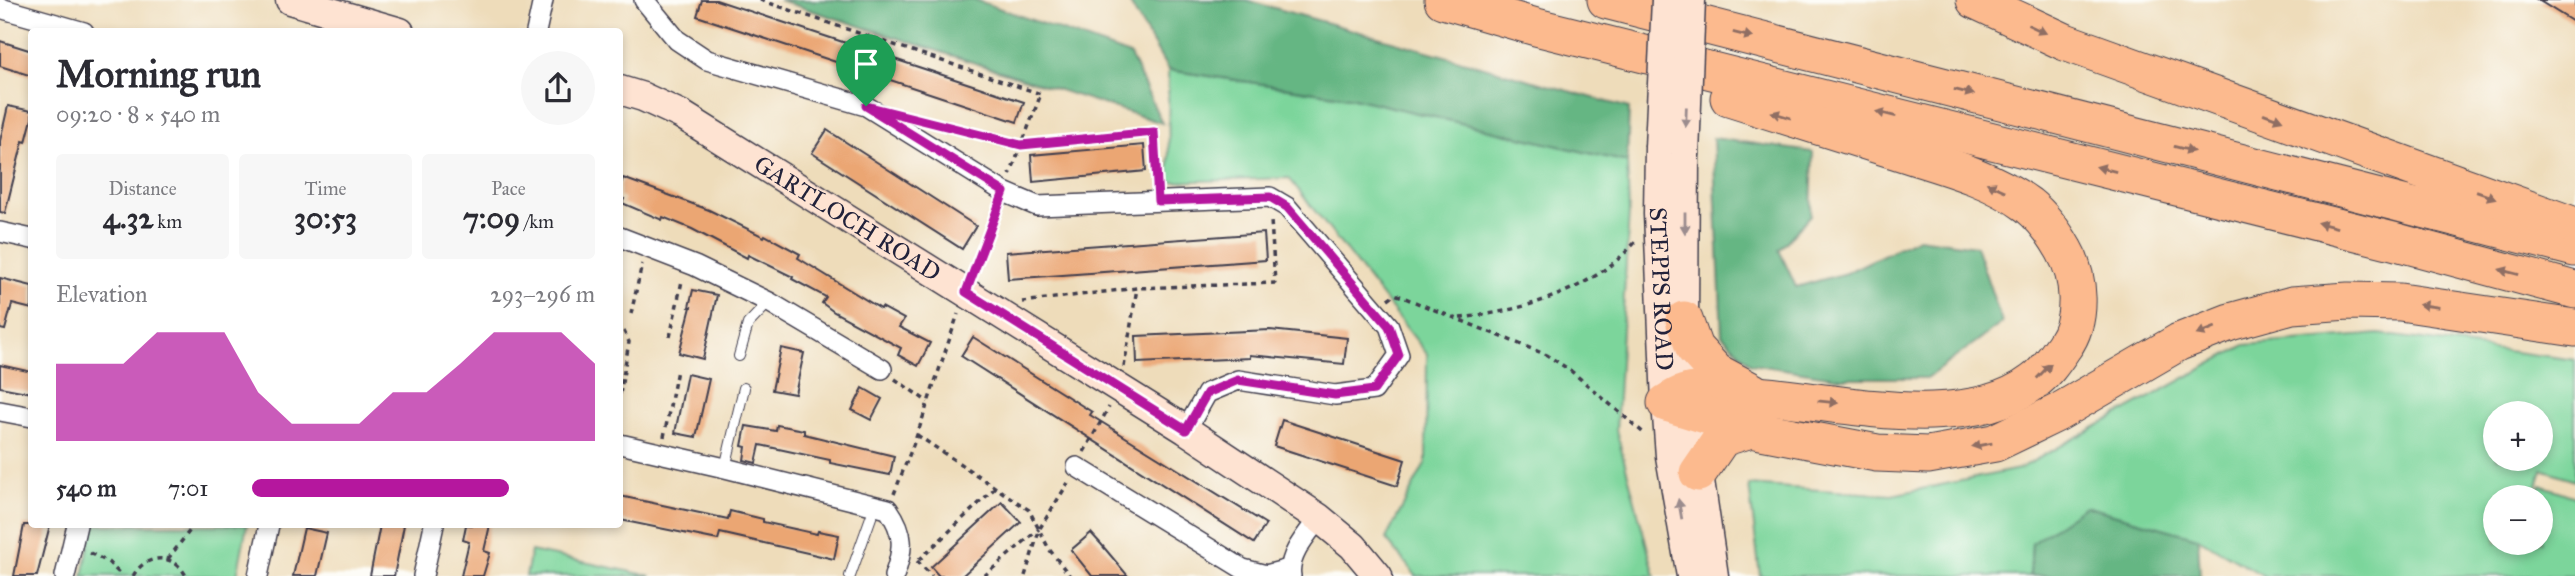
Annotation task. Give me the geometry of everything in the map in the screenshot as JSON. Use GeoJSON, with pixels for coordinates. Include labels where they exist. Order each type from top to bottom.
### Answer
{"type":"FeatureCollection","features":[{"type":"Feature","properties":{"kind":"highway"},"geometry":{"type":"LineString","coordinates":[[1443,0],[1536,27],[2380,238],[2575,290]]}},
{"type":"Feature","properties":{"kind":"highway"},"geometry":{"type":"LineString","coordinates":[[1606,0],[2575,248]]}},
{"type":"Feature","properties":{"kind":"highway"},"geometry":{"type":"LineString","coordinates":[[1975,0],[2065,42],[2575,226]]}},
{"type":"Feature","properties":{"kind":"highway"},"geometry":{"type":"LineString","coordinates":[[1536,27],[1707,92],[1943,166],[2003,189],[2030,207],[2053,232],[2067,256],[2075,285],[2078,313],[2068,341],[2051,365],[2033,383],[2001,400],[1960,410],[1756,412],[1680,402]]}},
{"type":"Feature","properties":{"kind":"highway"},"geometry":{"type":"LineString","coordinates":[[1684,320],[1694,348],[1756,412],[1877,453],[1928,455],[1995,443],[2057,413],[2179,342],[2230,322],[2292,305],[2348,301],[2400,302],[2575,328]]}},
{"type":"Feature","properties":{"kind":"highway"},"geometry":{"type":"LineString","coordinates":[[1698,473],[1722,438],[1756,412]]}},
{"type":"Feature","properties":{"kind":"main road"},"geometry":{"type":"LineString","coordinates":[[290,0],[386,28]]}},
{"type":"Feature","properties":{"kind":"main road","name":"STEPPS ROAD"},"geometry":{"type":"LineString","coordinates":[[1666,0],[1672,151],[1684,320],[1680,402],[1670,456],[1691,576]]}},
{"type":"Feature","properties":{"kind":"main road","name":"STEPPS ROAD"},"geometry":{"type":"LineString","coordinates":[[1690,0],[1672,151],[1658,214],[1680,402],[1698,473],[1714,576]]}},
{"type":"Feature","properties":{"kind":"main road","name":"GARTLOCH ROAD"},"geometry":{"type":"LineString","coordinates":[[623,91],[682,115],[1186,430],[1319,518],[1353,546],[1378,576]]}},
{"type":"Feature","properties":{"kind":"street"},"geometry":{"type":"LineString","coordinates":[[537,28],[542,0]]}},
{"type":"Feature","properties":{"kind":"street"},"geometry":{"type":"LineString","coordinates":[[644,0],[677,40],[707,60],[866,106],[1004,192],[1037,206],[1270,197],[1287,207],[1389,326],[1399,355],[1374,390],[1335,395],[1238,380],[1207,393],[1186,430]]}},
{"type":"Feature","properties":{"kind":"street"},"geometry":{"type":"LineString","coordinates":[[0,8],[70,28]]}},
{"type":"Feature","properties":{"kind":"street"},"geometry":{"type":"LineString","coordinates":[[0,232],[28,238]]}},
{"type":"Feature","properties":{"kind":"street"},"geometry":{"type":"LineString","coordinates":[[623,238],[686,262],[769,302],[882,369]]}},
{"type":"Feature","properties":{"kind":"street"},"geometry":{"type":"LineString","coordinates":[[0,411],[28,416]]}},
{"type":"Feature","properties":{"kind":"street"},"geometry":{"type":"LineString","coordinates":[[623,445],[881,508],[899,524],[901,544],[894,576]]}},
{"type":"Feature","properties":{"kind":"street"},"geometry":{"type":"LineString","coordinates":[[1077,467],[1243,569],[1266,575],[1290,573],[1301,542],[1319,518]]}},
{"type":"Feature","properties":{"kind":"street"},"geometry":{"type":"LineString","coordinates":[[258,576],[268,528]]}},
{"type":"Feature","properties":{"kind":"street"},"geometry":{"type":"LineString","coordinates":[[423,576],[433,528]]}},
{"type":"Feature","properties":{"kind":"street"},"geometry":{"type":"LineString","coordinates":[[65,576],[75,535]]}},
{"type":"Feature","properties":{"kind":"lane"},"geometry":{"type":"LineString","coordinates":[[739,356],[748,324],[769,302]]}},
{"type":"Feature","properties":{"kind":"lane"},"geometry":{"type":"LineString","coordinates":[[725,468],[744,388]]}},
{"type":"Feature","properties":{"kind":"lane"},"geometry":{"type":"LineString","coordinates":[[850,576],[881,508]]}},
{"type":"Feature","properties":{"kind":"path"},"geometry":{"type":"LineString","coordinates":[[760,0],[1041,94],[1004,192],[977,299],[928,402],[917,435],[881,508]]}},
{"type":"Feature","properties":{"kind":"path"},"geometry":{"type":"LineString","coordinates":[[866,106],[889,43]]}},
{"type":"Feature","properties":{"kind":"path"},"geometry":{"type":"LineString","coordinates":[[918,119],[1021,145],[1154,132],[1158,201]]}},
{"type":"Feature","properties":{"kind":"path"},"geometry":{"type":"LineString","coordinates":[[977,299],[1137,288],[1276,283],[1270,197]]}},
{"type":"Feature","properties":{"kind":"path"},"geometry":{"type":"LineString","coordinates":[[1457,318],[1500,314],[1571,288],[1609,268],[1658,214]]}},
{"type":"Feature","properties":{"kind":"path"},"geometry":{"type":"LineString","coordinates":[[631,314],[646,247]]}},
{"type":"Feature","properties":{"kind":"path"},"geometry":{"type":"LineString","coordinates":[[670,337],[686,262]]}},
{"type":"Feature","properties":{"kind":"path"},"geometry":{"type":"LineString","coordinates":[[1375,308],[1395,294],[1547,355],[1571,371],[1651,439]]}},
{"type":"Feature","properties":{"kind":"path"},"geometry":{"type":"LineString","coordinates":[[623,329],[629,342],[623,377]]}},
{"type":"Feature","properties":{"kind":"path"},"geometry":{"type":"LineString","coordinates":[[882,369],[928,402]]}},
{"type":"Feature","properties":{"kind":"path"},"geometry":{"type":"LineString","coordinates":[[661,454],[677,370]]}},
{"type":"Feature","properties":{"kind":"path"},"geometry":{"type":"LineString","coordinates":[[917,435],[1029,510],[1049,549],[1070,576]]}},
{"type":"Feature","properties":{"kind":"path"},"geometry":{"type":"LineString","coordinates":[[1025,576],[1040,528],[1077,467],[1089,441]]}},
{"type":"Feature","properties":{"kind":"path"},"geometry":{"type":"LineString","coordinates":[[918,561],[996,488]]}},
{"type":"Feature","properties":{"kind":"path"},"geometry":{"type":"LineString","coordinates":[[168,559],[192,528]]}},
{"type":"Feature","properties":{"kind":"path"},"geometry":{"type":"LineString","coordinates":[[984,576],[1040,528]]}},
{"type":"Feature","properties":{"kind":"path"},"geometry":{"type":"LineString","coordinates":[[75,535],[122,576]]}},
{"type":"Feature","properties":{"kind":"path"},"geometry":{"type":"LineString","coordinates":[[133,576],[151,559],[168,559],[177,564],[186,576]]}},
{"type":"Feature","properties":{"kind":"green space"},"geometry":{"type":"Polygon","coordinates":[[[779,0],[976,0],[1130,55],[1162,123],[779,0]]]}},
{"type":"Feature","properties":{"kind":"green space"},"geometry":{"type":"Polygon","coordinates":[[[1128,0],[1246,0],[1629,108],[1627,162],[1349,97],[1168,70],[1128,0]]]}},
{"type":"Feature","properties":{"kind":"green space"},"geometry":{"type":"Polygon","coordinates":[[[1168,70],[1349,97],[1627,162],[1629,212],[1616,430],[1655,576],[1416,576],[1386,539],[1426,462],[1427,354],[1289,178],[1169,182],[1168,70]]]}},
{"type":"Feature","properties":{"kind":"green space"},"geometry":{"type":"Polygon","coordinates":[[[1713,138],[1813,152],[1811,215],[1779,250],[1796,287],[1846,273],[1918,238],[1976,246],[2002,323],[1927,378],[1841,378],[1751,364],[1722,335],[1713,138]]]}},
{"type":"Feature","properties":{"kind":"green space"},"geometry":{"type":"Polygon","coordinates":[[[2379,334],[2575,360],[2575,480],[2548,471],[2553,471],[2553,401],[2483,401],[2483,471],[2541,471],[2537,485],[2483,485],[2483,555],[2553,555],[2553,489],[2575,497],[2575,576],[2264,576],[2198,538],[2032,543],[2030,576],[1760,576],[1749,485],[1892,495],[2019,469],[2245,345],[2379,334]]]}},
{"type":"Feature","properties":{"kind":"green space"},"geometry":{"type":"Polygon","coordinates":[[[2085,506],[2198,538],[2200,576],[2030,576],[2032,543],[2085,506]]]}},
{"type":"Feature","properties":{"kind":"green space"},"geometry":{"type":"Polygon","coordinates":[[[92,528],[246,528],[237,576],[83,576],[92,528]]]}},
{"type":"Feature","properties":{"kind":"green space"},"geometry":{"type":"Polygon","coordinates":[[[531,551],[651,576],[526,576],[531,551]]]}},
{"type":"Feature","properties":{"kind":"building"},"geometry":{"type":"Polygon","coordinates":[[[702,0],[716,0],[1024,102],[1017,122],[697,16],[702,0]]]}},
{"type":"Feature","properties":{"kind":"building"},"geometry":{"type":"Polygon","coordinates":[[[2538,0],[2575,0],[2575,23],[2538,0]]]}},
{"type":"Feature","properties":{"kind":"building"},"geometry":{"type":"Polygon","coordinates":[[[0,41],[28,50],[28,75],[0,66],[0,41]]]}},
{"type":"Feature","properties":{"kind":"building"},"geometry":{"type":"Polygon","coordinates":[[[8,106],[28,110],[28,134],[26,142],[23,141],[5,213],[0,212],[0,141],[8,106]]]}},
{"type":"Feature","properties":{"kind":"building"},"geometry":{"type":"Polygon","coordinates":[[[827,130],[976,226],[962,249],[812,153],[827,130]]]}},
{"type":"Feature","properties":{"kind":"building"},"geometry":{"type":"Polygon","coordinates":[[[1144,145],[1146,171],[1033,182],[1031,155],[1144,145]]]}},
{"type":"Feature","properties":{"kind":"building"},"geometry":{"type":"Polygon","coordinates":[[[623,178],[709,210],[764,237],[765,235],[800,254],[798,258],[881,309],[882,307],[904,319],[899,327],[930,343],[918,366],[898,355],[901,348],[834,312],[822,303],[826,297],[792,279],[793,277],[748,255],[747,258],[692,229],[623,203],[623,178]]]}},
{"type":"Feature","properties":{"kind":"building"},"geometry":{"type":"Polygon","coordinates":[[[1264,233],[1266,260],[1008,279],[1006,252],[1264,233]]]}},
{"type":"Feature","properties":{"kind":"building"},"geometry":{"type":"Polygon","coordinates":[[[0,278],[28,285],[28,308],[12,304],[5,330],[0,329],[0,278]]]}},
{"type":"Feature","properties":{"kind":"building"},"geometry":{"type":"Polygon","coordinates":[[[693,290],[717,295],[703,359],[679,353],[693,290]]]}},
{"type":"Feature","properties":{"kind":"building"},"geometry":{"type":"Polygon","coordinates":[[[1270,330],[1347,338],[1344,364],[1250,355],[1250,358],[1137,363],[1136,336],[1270,330]]]}},
{"type":"Feature","properties":{"kind":"building"},"geometry":{"type":"Polygon","coordinates":[[[973,337],[1092,412],[1090,415],[1266,524],[1254,543],[961,356],[973,337]]]}},
{"type":"Feature","properties":{"kind":"building"},"geometry":{"type":"Polygon","coordinates":[[[781,348],[804,353],[795,394],[772,390],[781,348]]]}},
{"type":"Feature","properties":{"kind":"building"},"geometry":{"type":"Polygon","coordinates":[[[0,365],[28,371],[28,392],[0,387],[0,365]]]}},
{"type":"Feature","properties":{"kind":"building"},"geometry":{"type":"Polygon","coordinates":[[[687,374],[709,379],[696,437],[675,433],[687,374]]]}},
{"type":"Feature","properties":{"kind":"building"},"geometry":{"type":"Polygon","coordinates":[[[863,388],[882,399],[871,420],[852,410],[863,388]]]}},
{"type":"Feature","properties":{"kind":"building"},"geometry":{"type":"Polygon","coordinates":[[[1282,420],[1405,460],[1397,486],[1274,446],[1282,420]]]}},
{"type":"Feature","properties":{"kind":"building"},"geometry":{"type":"Polygon","coordinates":[[[777,425],[894,456],[890,475],[760,445],[756,463],[744,460],[746,447],[742,446],[746,426],[776,431],[777,425]]]}},
{"type":"Feature","properties":{"kind":"building"},"geometry":{"type":"Polygon","coordinates":[[[623,497],[728,519],[730,511],[763,519],[763,522],[817,534],[818,531],[839,535],[834,559],[720,533],[718,540],[623,521],[623,497]]]}},
{"type":"Feature","properties":{"kind":"building"},"geometry":{"type":"Polygon","coordinates":[[[1002,502],[1021,522],[962,576],[939,576],[931,567],[1002,502]]]}},
{"type":"Feature","properties":{"kind":"building"},"geometry":{"type":"Polygon","coordinates":[[[24,525],[28,525],[28,528],[49,528],[37,576],[14,576],[24,525]]]}},
{"type":"Feature","properties":{"kind":"building"},"geometry":{"type":"Polygon","coordinates":[[[304,528],[327,533],[317,576],[293,576],[304,528]]]}},
{"type":"Feature","properties":{"kind":"building"},"geometry":{"type":"Polygon","coordinates":[[[379,528],[403,528],[394,576],[370,576],[379,528]]]}},
{"type":"Feature","properties":{"kind":"building"},"geometry":{"type":"Polygon","coordinates":[[[465,528],[489,528],[484,551],[490,553],[483,576],[461,576],[469,542],[463,540],[465,528]]]}},
{"type":"Feature","properties":{"kind":"building"},"geometry":{"type":"Polygon","coordinates":[[[1091,533],[1128,576],[1092,576],[1071,550],[1091,533]]]}},
{"type":"Feature","properties":{"kind":"route"},"geometry":{"type":"LineString","coordinates":[[866,106],[1021,145],[1154,132],[1158,201],[1270,197],[1287,207],[1389,326],[1399,355],[1374,390],[1335,395],[1238,380],[1207,393],[1186,430],[966,292],[1004,192],[866,106]]}}]}
